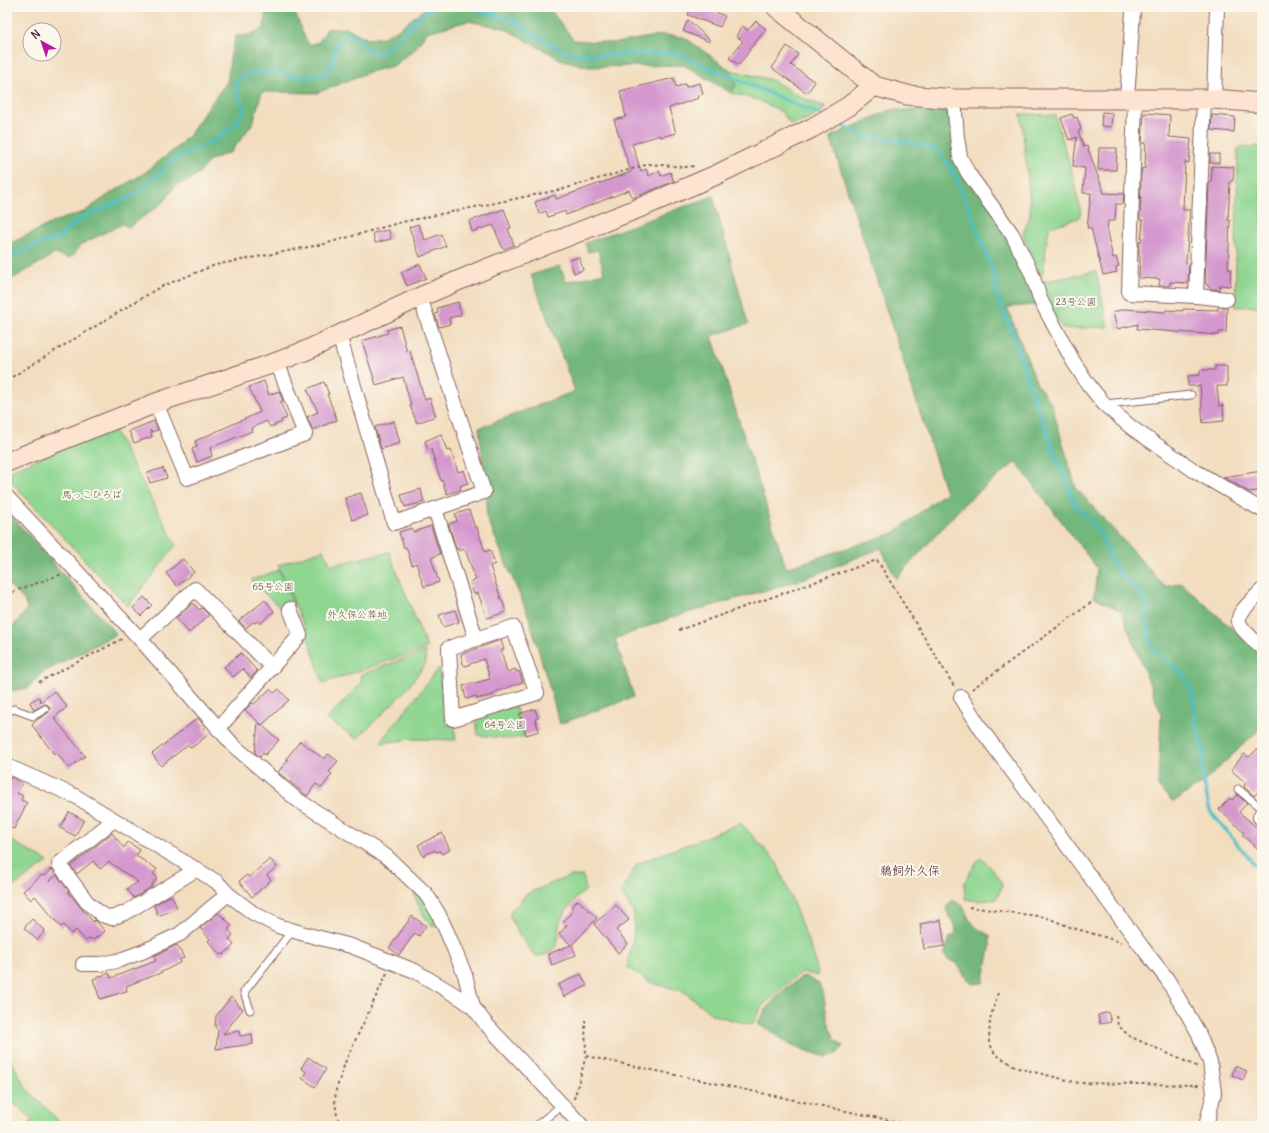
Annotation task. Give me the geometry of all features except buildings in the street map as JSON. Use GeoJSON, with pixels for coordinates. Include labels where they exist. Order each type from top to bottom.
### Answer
{"type":"FeatureCollection","features":[{"type":"Feature","properties":{"kind":"street"},"geometry":{"type":"LineString","coordinates":[[776,7],[874,86],[907,95],[954,99],[1209,99],[1262,102]]}},
{"type":"Feature","properties":{"kind":"street"},"geometry":{"type":"LineString","coordinates":[[1196,296],[1209,99],[1217,7]]}},
{"type":"Feature","properties":{"kind":"street"},"geometry":{"type":"LineString","coordinates":[[1133,12],[1129,293],[1227,299]]}},
{"type":"Feature","properties":{"kind":"street"},"geometry":{"type":"LineString","coordinates":[[7,462],[156,403],[277,362],[488,268],[644,206],[716,175],[828,118],[849,106],[874,86]]}},
{"type":"Feature","properties":{"kind":"street"},"geometry":{"type":"LineString","coordinates":[[954,99],[960,157],[965,167],[1012,234],[1032,272],[1041,301],[1059,337],[1088,384],[1104,404],[1132,428],[1195,471],[1262,510]]}},
{"type":"Feature","properties":{"kind":"street"},"geometry":{"type":"LineString","coordinates":[[339,335],[394,523],[484,492],[420,298]]}},
{"type":"Feature","properties":{"kind":"street"},"geometry":{"type":"LineString","coordinates":[[156,403],[187,478],[305,434],[277,362]]}},
{"type":"Feature","properties":{"kind":"street"},"geometry":{"type":"LineString","coordinates":[[7,498],[137,636],[234,746],[296,799],[387,857],[426,894],[438,913],[450,939],[467,982],[473,1007]]}},
{"type":"Feature","properties":{"kind":"street"},"geometry":{"type":"LineString","coordinates":[[435,510],[476,639]]}},
{"type":"Feature","properties":{"kind":"street"},"geometry":{"type":"LineString","coordinates":[[137,636],[194,589],[272,667]]}},
{"type":"Feature","properties":{"kind":"street"},"geometry":{"type":"LineString","coordinates":[[1262,590],[1242,610],[1238,617],[1238,624],[1242,630],[1262,648]]}},
{"type":"Feature","properties":{"kind":"street"},"geometry":{"type":"LineString","coordinates":[[218,729],[300,635],[290,609]]}},
{"type":"Feature","properties":{"kind":"street"},"geometry":{"type":"LineString","coordinates":[[513,627],[536,693],[453,719],[449,648],[476,639],[513,627]]}},
{"type":"Feature","properties":{"kind":"street"},"geometry":{"type":"LineString","coordinates":[[961,697],[981,729],[1167,979],[1194,1025],[1210,1062],[1214,1093],[1206,1126]]}},
{"type":"Feature","properties":{"kind":"street"},"geometry":{"type":"LineString","coordinates":[[7,766],[75,796],[197,869],[217,882],[228,894],[252,913],[292,931],[350,946],[415,971],[441,985],[473,1007],[486,1024],[582,1126]]}},
{"type":"Feature","properties":{"kind":"street"},"geometry":{"type":"LineString","coordinates":[[1262,813],[1260,817],[1262,819]]}},
{"type":"Feature","properties":{"kind":"street"},"geometry":{"type":"LineString","coordinates":[[114,820],[59,864],[87,902],[102,915],[112,918],[127,912],[197,869]]}},
{"type":"Feature","properties":{"kind":"street"},"geometry":{"type":"LineString","coordinates":[[83,964],[101,964],[117,961],[142,952],[180,934],[228,894]]}},
{"type":"Feature","properties":{"kind":"lane"},"geometry":{"type":"LineString","coordinates":[[1104,404],[1191,395]]}},
{"type":"Feature","properties":{"kind":"lane"},"geometry":{"type":"LineString","coordinates":[[7,712],[14,709],[33,716],[45,709]]}},
{"type":"Feature","properties":{"kind":"lane"},"geometry":{"type":"LineString","coordinates":[[1238,789],[1262,808]]}},
{"type":"Feature","properties":{"kind":"lane"},"geometry":{"type":"LineString","coordinates":[[250,1010],[244,992],[292,931]]}},
{"type":"Feature","properties":{"kind":"lane"},"geometry":{"type":"LineString","coordinates":[[536,1126],[564,1107]]}},
{"type":"Feature","properties":{"kind":"path"},"geometry":{"type":"LineString","coordinates":[[7,380],[160,287],[215,265],[324,244],[402,222],[563,189],[649,164],[686,167],[700,165]]}},
{"type":"Feature","properties":{"kind":"path"},"geometry":{"type":"LineString","coordinates":[[678,630],[877,560],[961,697],[1092,602]]}},
{"type":"Feature","properties":{"kind":"path"},"geometry":{"type":"LineString","coordinates":[[7,594],[74,570]]}},
{"type":"Feature","properties":{"kind":"path"},"geometry":{"type":"LineString","coordinates":[[39,682],[137,636]]}},
{"type":"Feature","properties":{"kind":"path"},"geometry":{"type":"LineString","coordinates":[[969,907],[1045,917],[1070,927],[1142,947]]}},
{"type":"Feature","properties":{"kind":"path"},"geometry":{"type":"LineString","coordinates":[[342,1126],[337,1116],[335,1101],[336,1090],[340,1077],[392,963]]}},
{"type":"Feature","properties":{"kind":"path"},"geometry":{"type":"LineString","coordinates":[[998,993],[990,1019],[989,1042],[995,1054],[1018,1068],[1079,1083],[1213,1086]]}},
{"type":"Feature","properties":{"kind":"path"},"geometry":{"type":"LineString","coordinates":[[1116,1016],[1118,1025],[1129,1036],[1202,1069],[1211,1068]]}},
{"type":"Feature","properties":{"kind":"path"},"geometry":{"type":"LineString","coordinates":[[564,1107],[574,1101],[586,1056],[585,1020]]}},
{"type":"Feature","properties":{"kind":"path"},"geometry":{"type":"LineString","coordinates":[[586,1056],[917,1126]]}},
{"type":"Feature","properties":{"kind":"green space"},"geometry":{"type":"Polygon","coordinates":[[[266,7],[293,7],[309,45],[319,42],[327,29],[347,28],[368,39],[384,37],[400,28],[427,7],[548,7],[574,40],[614,43],[663,35],[684,37],[730,70],[736,85],[731,93],[684,65],[588,67],[560,59],[504,28],[468,21],[427,32],[415,49],[393,66],[369,72],[317,93],[262,92],[253,123],[231,152],[210,160],[200,172],[187,182],[175,185],[165,201],[129,227],[122,224],[82,244],[74,255],[68,258],[55,254],[7,282],[7,245],[56,221],[84,212],[111,193],[143,174],[175,149],[191,133],[227,82],[230,58],[236,36],[248,35],[264,29],[266,7]]]}},
{"type":"Feature","properties":{"kind":"green space"},"geometry":{"type":"Polygon","coordinates":[[[730,70],[772,80],[805,99],[826,107],[810,119],[790,124],[782,112],[758,100],[731,93],[736,85],[730,70]]]}},
{"type":"Feature","properties":{"kind":"green space"},"geometry":{"type":"Polygon","coordinates":[[[890,110],[956,110],[965,164],[1020,248],[1037,305],[1007,307],[1037,384],[1051,403],[1076,488],[1165,587],[1181,583],[1262,655],[1262,727],[1205,781],[1173,802],[1158,787],[1161,713],[1121,611],[1094,597],[1097,568],[1016,462],[966,502],[896,579],[881,548],[798,581],[673,617],[615,639],[634,697],[560,724],[529,617],[486,516],[487,502],[479,428],[575,391],[531,275],[560,266],[566,282],[604,273],[598,250],[588,252],[585,243],[713,196],[748,324],[712,336],[786,568],[894,533],[946,492],[830,137],[890,110]]]}},
{"type":"Feature","properties":{"kind":"green space"},"geometry":{"type":"Polygon","coordinates":[[[1021,114],[1055,115],[1071,169],[1081,213],[1078,218],[1050,227],[1048,232],[1043,272],[1040,278],[1023,234],[1030,216],[1029,190],[1021,114]]]}},
{"type":"Feature","properties":{"kind":"green space"},"geometry":{"type":"Polygon","coordinates":[[[1262,146],[1262,306],[1235,307],[1238,148],[1262,146]]]}},
{"type":"Feature","properties":{"kind":"green space","name":"23号公園"},"geometry":{"type":"Polygon","coordinates":[[[1096,271],[1108,327],[1063,329],[1048,304],[1042,282],[1096,271]]]}},
{"type":"Feature","properties":{"kind":"green space","name":"馬っこひろば"},"geometry":{"type":"Polygon","coordinates":[[[113,428],[176,545],[128,606],[11,481],[11,470],[113,428]]]}},
{"type":"Feature","properties":{"kind":"green space"},"geometry":{"type":"Polygon","coordinates":[[[7,511],[116,634],[42,673],[28,688],[11,691],[7,690],[7,629],[12,628],[27,609],[24,600],[9,585],[7,579],[7,511]]]}},
{"type":"Feature","properties":{"kind":"green space","name":"外久保公葬地"},"geometry":{"type":"Polygon","coordinates":[[[323,550],[331,565],[389,552],[427,648],[323,683],[305,628],[278,565],[323,550]]]}},
{"type":"Feature","properties":{"kind":"green space","name":"65号公園"},"geometry":{"type":"Polygon","coordinates":[[[279,570],[294,604],[279,607],[251,580],[279,570]]]}},
{"type":"Feature","properties":{"kind":"green space"},"geometry":{"type":"Polygon","coordinates":[[[425,651],[426,663],[406,690],[357,739],[327,719],[362,682],[360,675],[425,651]]]}},
{"type":"Feature","properties":{"kind":"green space"},"geometry":{"type":"Polygon","coordinates":[[[439,668],[447,725],[454,724],[456,740],[411,739],[381,743],[384,737],[439,668]]]}},
{"type":"Feature","properties":{"kind":"green space","name":"64号公園"},"geometry":{"type":"Polygon","coordinates":[[[515,706],[525,736],[511,739],[478,735],[476,717],[515,706]]]}},
{"type":"Feature","properties":{"kind":"green space"},"geometry":{"type":"Polygon","coordinates":[[[741,823],[777,863],[814,956],[818,976],[803,972],[791,980],[762,1006],[752,1025],[713,1015],[683,991],[651,983],[627,967],[634,934],[634,913],[621,892],[637,864],[741,823]]]}},
{"type":"Feature","properties":{"kind":"green space"},"geometry":{"type":"Polygon","coordinates":[[[7,838],[48,862],[7,891],[7,838]]]}},
{"type":"Feature","properties":{"kind":"green space"},"geometry":{"type":"Polygon","coordinates":[[[981,858],[991,868],[1002,883],[1000,892],[996,899],[978,901],[965,899],[964,883],[977,861],[981,858]]]}},
{"type":"Feature","properties":{"kind":"green space"},"geometry":{"type":"Polygon","coordinates":[[[570,876],[583,876],[586,890],[574,900],[560,920],[557,946],[545,955],[535,956],[516,930],[510,916],[512,909],[519,904],[526,894],[570,876]]]}},
{"type":"Feature","properties":{"kind":"green space"},"geometry":{"type":"Polygon","coordinates":[[[419,892],[435,917],[434,927],[424,916],[417,903],[414,894],[419,892]]]}},
{"type":"Feature","properties":{"kind":"green space"},"geometry":{"type":"Polygon","coordinates":[[[952,900],[963,906],[969,919],[977,928],[990,936],[990,949],[983,983],[972,984],[964,975],[957,963],[948,960],[944,955],[950,937],[956,934],[954,925],[946,908],[952,900]]]}},
{"type":"Feature","properties":{"kind":"green space"},"geometry":{"type":"Polygon","coordinates":[[[805,976],[819,984],[824,997],[828,1021],[835,1039],[843,1046],[837,1054],[825,1057],[802,1049],[786,1042],[771,1031],[757,1024],[766,1009],[783,990],[805,976]]]}},
{"type":"Feature","properties":{"kind":"green space"},"geometry":{"type":"Polygon","coordinates":[[[7,1056],[11,1060],[26,1088],[56,1118],[61,1126],[29,1126],[32,1119],[16,1105],[7,1101],[7,1056]]]}},
{"type":"Feature","properties":{"kind":"waterway"},"geometry":{"type":"LineString","coordinates":[[7,257],[59,237],[80,219],[139,193],[177,157],[215,140],[236,124],[244,110],[237,93],[236,82],[245,75],[269,71],[306,78],[325,74],[332,67],[335,48],[342,36],[350,34],[368,51],[380,53],[391,46],[420,15],[434,7]]}},
{"type":"Feature","properties":{"kind":"waterway"},"geometry":{"type":"LineString","coordinates":[[467,7],[513,20],[536,36],[569,53],[593,55],[676,53],[821,115]]}},
{"type":"Feature","properties":{"kind":"waterway"},"geometry":{"type":"LineString","coordinates":[[835,122],[861,135],[913,143],[936,149],[951,168],[968,206],[994,274],[998,298],[1013,334],[1032,394],[1075,505],[1100,533],[1113,562],[1123,578],[1136,588],[1146,604],[1149,638],[1155,651],[1184,675],[1192,691],[1196,723],[1203,749],[1202,775],[1210,811],[1262,874]]}},
{"type":"Feature","properties":{"kind":"district","name":"鵜飼外久保"},"geometry":{"type":"Point","coordinates":[910,871]}}]}
